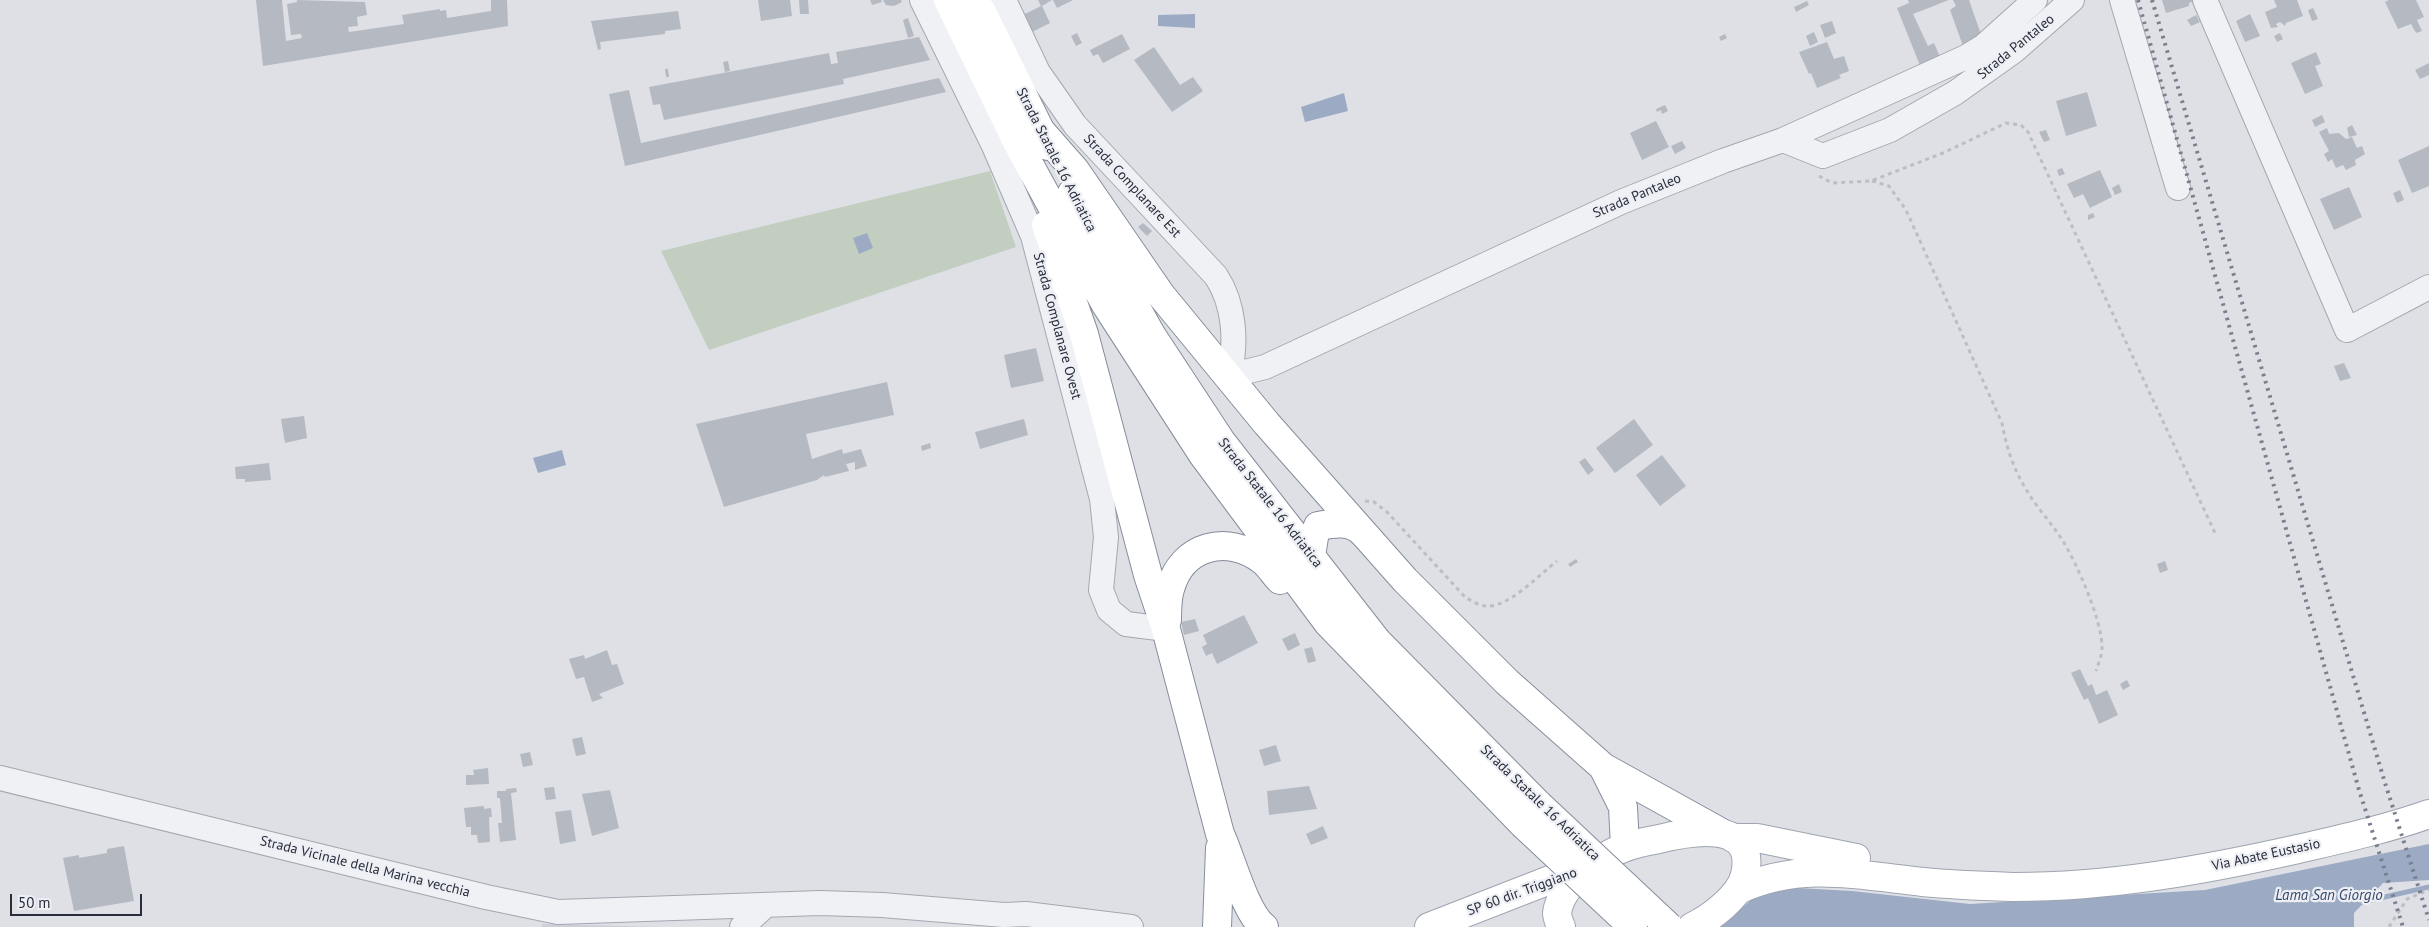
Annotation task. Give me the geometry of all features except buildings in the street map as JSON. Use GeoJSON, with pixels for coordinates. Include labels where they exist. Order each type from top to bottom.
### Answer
{"type":"FeatureCollection","features":[{"type":"Feature","properties":{"kind":"main road","name":"Strada Statale 16 Adriatica"},"geometry":{"type":"LineString","coordinates":[[948,0],[1028,136],[1078,206],[1152,336],[1221,441],[1377,641],[1633,927]]}},
{"type":"Feature","properties":{"kind":"main road","name":"Strada Statale 16 Adriatica"},"geometry":{"type":"LineString","coordinates":[[976,0],[1028,136],[1106,305],[1203,455],[1328,623],[1531,814],[1669,927]]}},
{"type":"Feature","properties":{"kind":"main road"},"geometry":{"type":"LineString","coordinates":[[1028,136],[1030,187],[1056,248],[1084,334],[1148,575],[1166,628],[1220,834],[1231,856],[1246,900],[1264,927]]}},
{"type":"Feature","properties":{"kind":"main road"},"geometry":{"type":"LineString","coordinates":[[1028,136],[1075,170],[1162,295],[1267,424],[1366,536]]}},
{"type":"Feature","properties":{"kind":"main road"},"geometry":{"type":"LineString","coordinates":[[1310,556],[1318,526],[1321,498],[1312,473]]}},
{"type":"Feature","properties":{"kind":"main road"},"geometry":{"type":"LineString","coordinates":[[1318,526],[1337,523],[1357,526],[1412,587],[1507,682],[1603,767],[1741,845],[1747,860],[1744,878],[1738,890]]}},
{"type":"Feature","properties":{"kind":"main road"},"geometry":{"type":"LineString","coordinates":[[1166,628],[1170,589],[1176,572],[1190,557],[1208,547],[1226,545],[1247,550],[1264,561],[1302,607],[1328,623]]}},
{"type":"Feature","properties":{"kind":"main road"},"geometry":{"type":"LineString","coordinates":[[1603,767],[1623,806],[1625,847]]}},
{"type":"Feature","properties":{"kind":"main road","name":"Via Abate Eustasio"},"geometry":{"type":"LineString","coordinates":[[2101,881],[2151,878],[2240,862],[2332,841],[2429,814]]}},
{"type":"Feature","properties":{"kind":"main road"},"geometry":{"type":"LineString","coordinates":[[1561,927],[1557,915],[1561,899],[1570,885],[1588,868],[1625,847],[1699,830],[1728,836],[1757,838],[1839,856],[2101,881]]}},
{"type":"Feature","properties":{"kind":"main road"},"geometry":{"type":"LineString","coordinates":[[1218,927],[1220,834]]}},
{"type":"Feature","properties":{"kind":"main road","name":"SP 60 dir. Triggiano"},"geometry":{"type":"LineString","coordinates":[[1429,927],[1560,876],[1588,868]]}},
{"type":"Feature","properties":{"kind":"main road"},"geometry":{"type":"LineString","coordinates":[[1692,927],[1709,917],[1738,890],[1760,880],[1823,871],[1925,882],[2014,887],[2101,881]]}},
{"type":"Feature","properties":{"kind":"street","name":"Strada Complanare Ovest"},"geometry":{"type":"LineString","coordinates":[[922,0],[994,146],[1033,236],[1102,500],[1106,537],[1101,590],[1109,610],[1126,624],[1166,628]]}},
{"type":"Feature","properties":{"kind":"street","name":"Strada Complanare Est"},"geometry":{"type":"LineString","coordinates":[[1004,0],[1038,72],[1055,99],[1075,125],[1216,276],[1226,291],[1230,304],[1233,330],[1232,364],[1229,376]]}},
{"type":"Feature","properties":{"kind":"street","name":"Strada Pantaleo"},"geometry":{"type":"LineString","coordinates":[[1229,376],[1265,367],[1621,202],[1722,161],[1783,140],[1966,57],[1984,46],[2035,0]]}},
{"type":"Feature","properties":{"kind":"street","name":"Strada Pantaleo"},"geometry":{"type":"LineString","coordinates":[[1819,164],[1890,130],[1955,93],[2014,51],[2072,0]]}},
{"type":"Feature","properties":{"kind":"street"},"geometry":{"type":"LineString","coordinates":[[2122,0],[2178,188]]}},
{"type":"Feature","properties":{"kind":"street"},"geometry":{"type":"LineString","coordinates":[[2205,3],[2347,330],[2429,287]]}},
{"type":"Feature","properties":{"kind":"street"},"geometry":{"type":"LineString","coordinates":[[1783,140],[1819,164]]}},
{"type":"Feature","properties":{"kind":"street","name":"Strada Vicinale della Marina vecchia"},"geometry":{"type":"LineString","coordinates":[[0,778],[253,838],[486,897],[558,912],[820,903],[882,905],[1004,915],[1026,914],[1131,927]]}},
{"type":"Feature","properties":{"kind":"street"},"geometry":{"type":"LineString","coordinates":[[742,927],[765,906]]}},
{"type":"Feature","properties":{"kind":"street"},"geometry":{"type":"LineString","coordinates":[[706,907],[728,927]]}},
{"type":"Feature","properties":{"kind":"path"},"geometry":{"type":"LineString","coordinates":[[1819,164],[1832,184],[1871,180],[1943,153],[2006,123],[2021,125],[2028,132],[2216,536]]}},
{"type":"Feature","properties":{"kind":"path"},"geometry":{"type":"LineString","coordinates":[[1871,180],[1889,186],[1906,210],[2002,423],[2006,447],[2016,469],[2027,490],[2070,554],[2097,619],[2102,651],[2096,671]]}},
{"type":"Feature","properties":{"kind":"path"},"geometry":{"type":"LineString","coordinates":[[1359,503],[1374,502],[1387,512],[1465,596],[1476,603],[1487,606],[1499,605],[1511,598],[1557,561]]}},
{"type":"Feature","properties":{"kind":"path"},"geometry":{"type":"LineString","coordinates":[[2389,927],[2407,899],[2429,890]]}},
{"type":"Feature","properties":{"kind":"shaded area"},"geometry":{"type":"Polygon","coordinates":[[[542,924],[665,927],[542,927],[542,924]]]}},
{"type":"Feature","properties":{"kind":"green space"},"geometry":{"type":"Polygon","coordinates":[[[990,171],[1016,247],[709,350],[661,251],[990,171]]]}},
{"type":"Feature","properties":{"kind":"water"},"geometry":{"type":"Polygon","coordinates":[[[1195,14],[1195,28],[1158,26],[1158,15],[1195,14]]]}},
{"type":"Feature","properties":{"kind":"water"},"geometry":{"type":"Polygon","coordinates":[[[1344,93],[1348,111],[1305,122],[1301,107],[1344,93]]]}},
{"type":"Feature","properties":{"kind":"water"},"geometry":{"type":"Polygon","coordinates":[[[867,233],[873,248],[859,254],[853,238],[867,233]]]}},
{"type":"Feature","properties":{"kind":"water"},"geometry":{"type":"Polygon","coordinates":[[[562,450],[566,465],[538,473],[533,458],[562,450]]]}},
{"type":"Feature","properties":{"kind":"water","name":"Lama San Giorgio"},"geometry":{"type":"Polygon","coordinates":[[[2429,844],[2429,880],[2383,883],[2354,913],[2354,927],[1720,927],[1751,900],[1774,889],[1798,888],[1852,891],[1970,904],[2205,890],[2429,844]]]}},
{"type":"Feature","properties":{"kind":"waterway"},"geometry":{"type":"LineString","coordinates":[[2358,903],[2429,887]]}},
{"type":"Feature","properties":{"kind":"railway"},"geometry":{"type":"LineString","coordinates":[[2138,0],[2359,790],[2403,927]]}},
{"type":"Feature","properties":{"kind":"railway"},"geometry":{"type":"LineString","coordinates":[[2152,0],[2385,783],[2429,920]]}}]}
